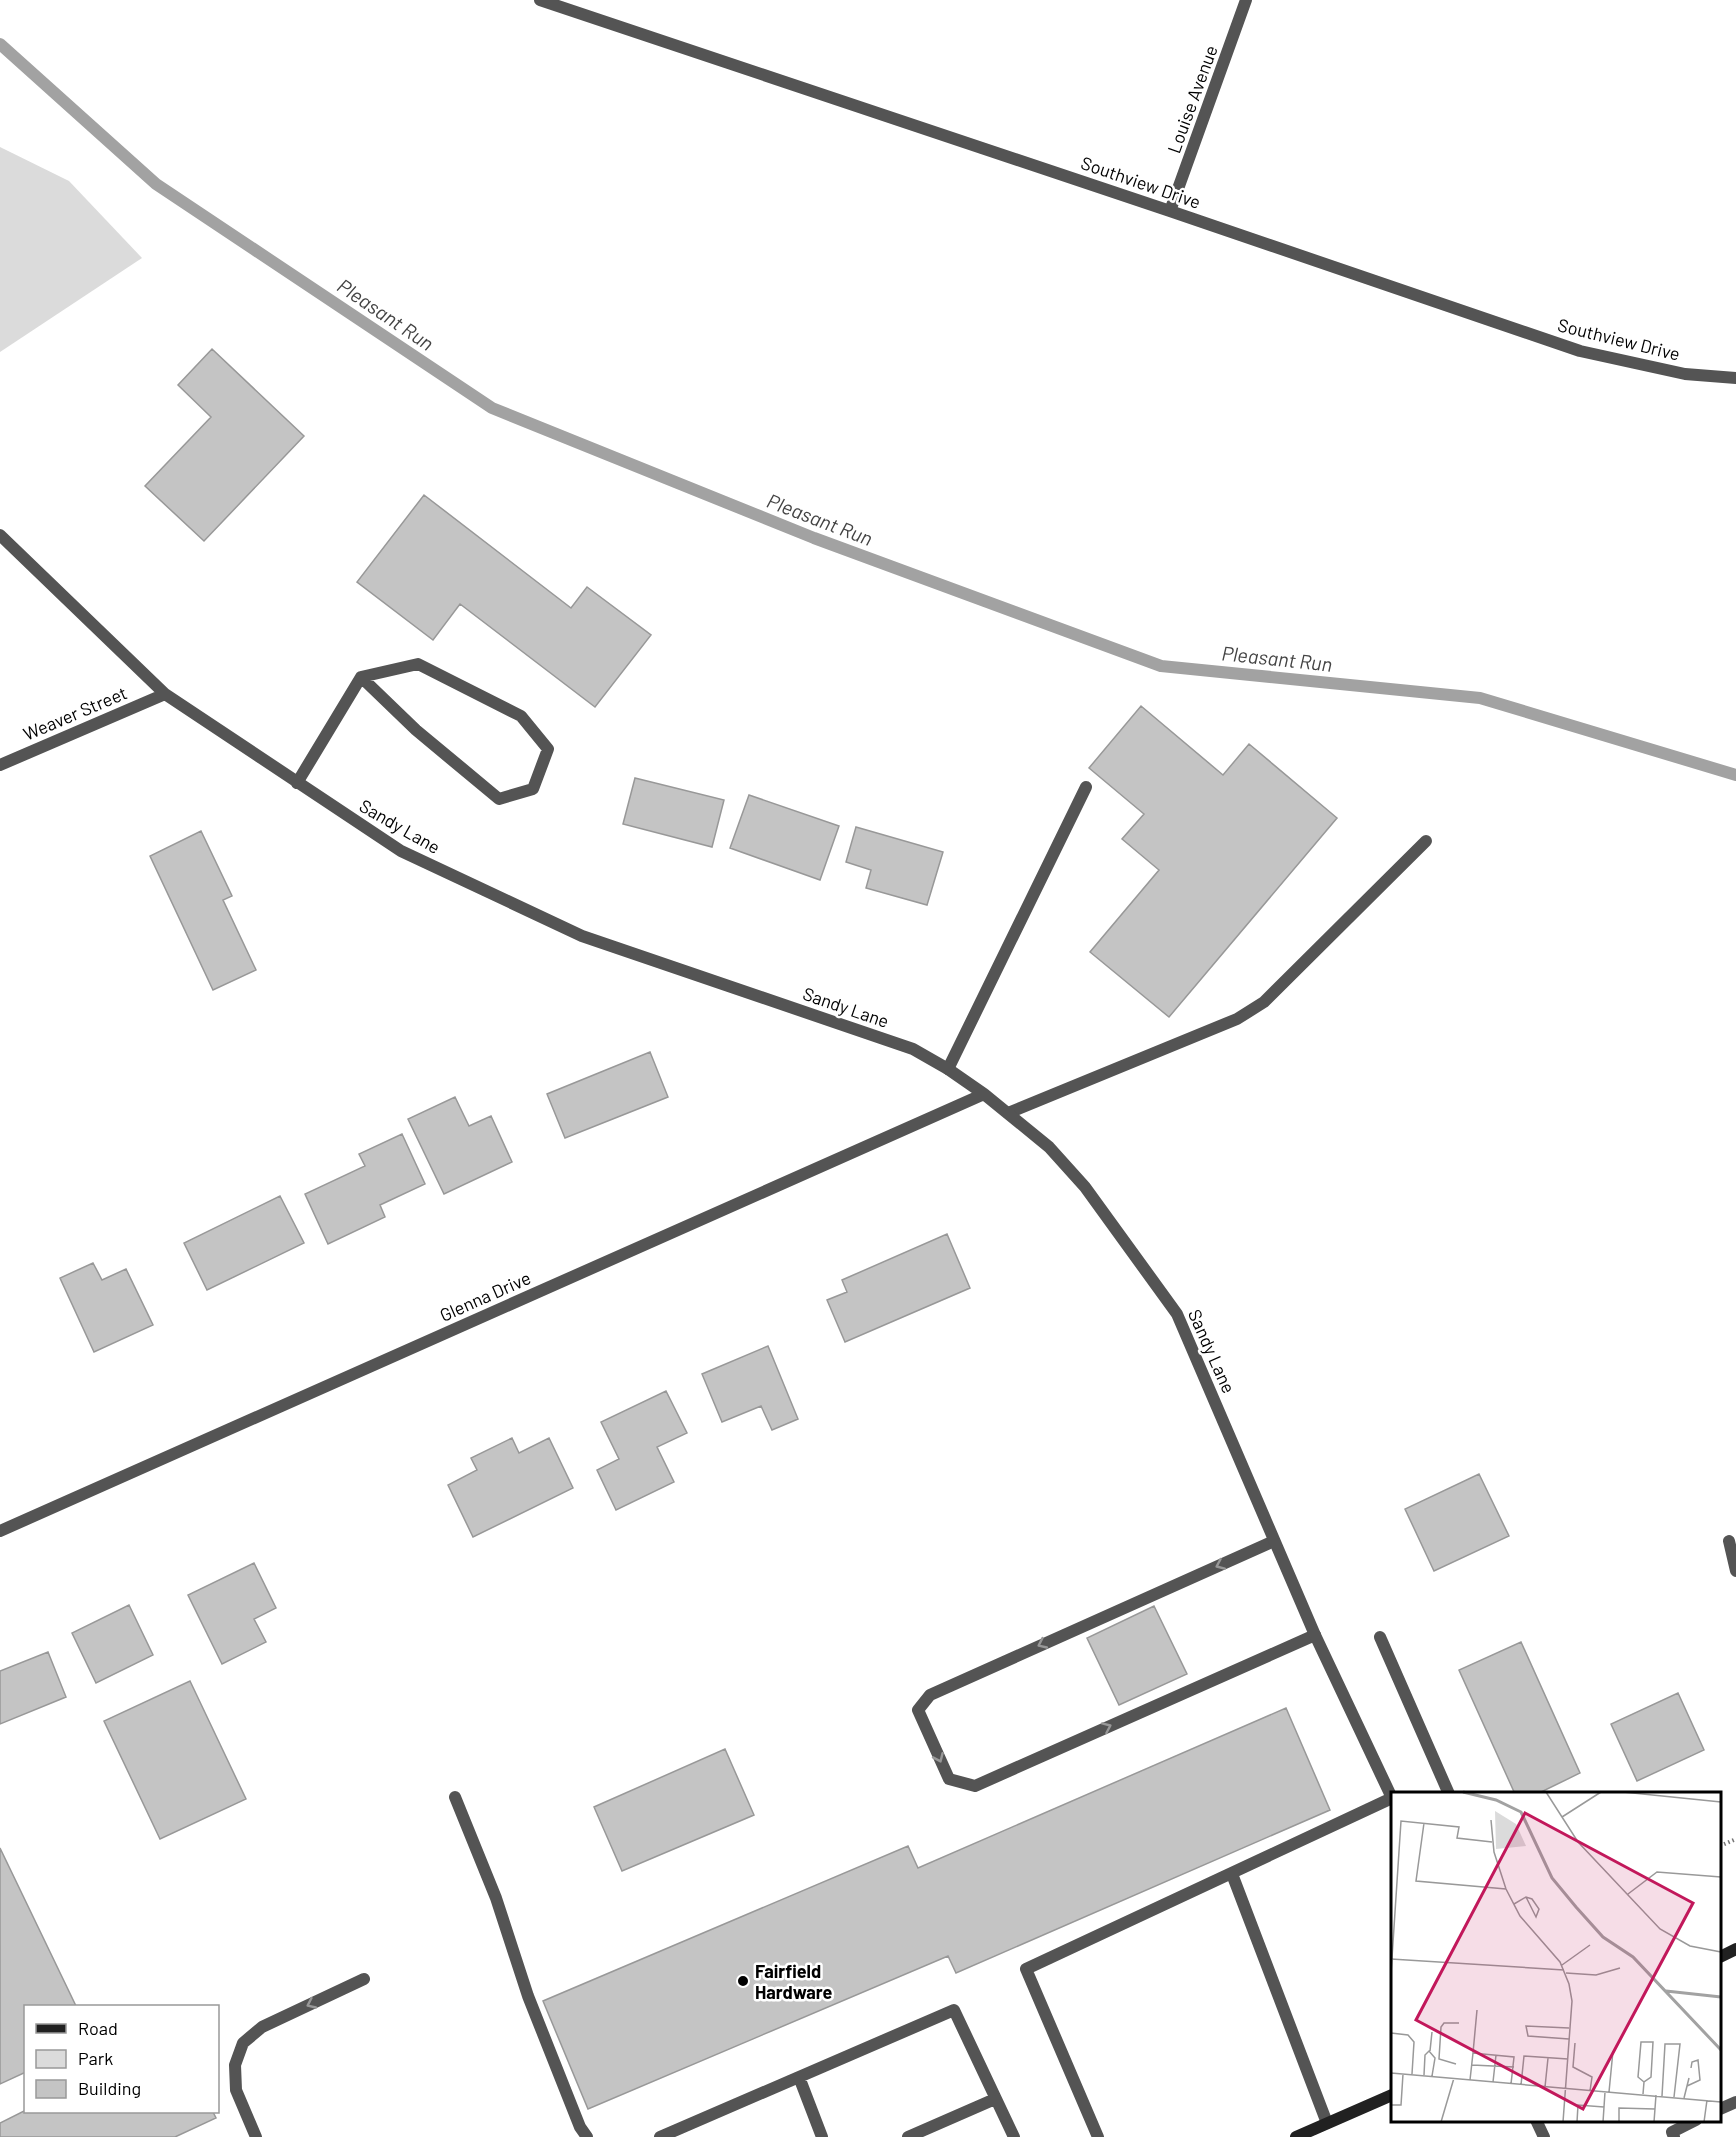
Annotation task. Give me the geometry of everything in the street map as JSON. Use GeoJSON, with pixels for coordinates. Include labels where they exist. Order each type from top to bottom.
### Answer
{"type":"FeatureCollection","features":[{"type":"Feature","properties":{"kind":"street","name":"Southview Drive"},"geometry":{"type":"LineString","coordinates":[[540,0],[1580,351],[1685,374],[1736,378]]}},
{"type":"Feature","properties":{"kind":"street","name":"Louise Avenue"},"geometry":{"type":"LineString","coordinates":[[1170,211],[1246,0]]}},
{"type":"Feature","properties":{"kind":"street","name":"Sandy Lane"},"geometry":{"type":"LineString","coordinates":[[0,535],[165,694],[400,851],[582,936],[913,1049],[948,1069],[984,1094],[1049,1147],[1086,1187],[1177,1314],[1315,1635],[1391,1796]]}},
{"type":"Feature","properties":{"kind":"street"},"geometry":{"type":"LineString","coordinates":[[297,783],[361,677],[418,664],[521,716],[548,748],[533,789],[499,799],[416,730],[361,677]]}},
{"type":"Feature","properties":{"kind":"street","name":"Weaver Street"},"geometry":{"type":"LineString","coordinates":[[0,765],[165,694]]}},
{"type":"Feature","properties":{"kind":"street"},"geometry":{"type":"LineString","coordinates":[[948,1069],[1086,787]]}},
{"type":"Feature","properties":{"kind":"street"},"geometry":{"type":"LineString","coordinates":[[1008,1113],[1237,1019],[1264,1002],[1426,841]]}},
{"type":"Feature","properties":{"kind":"street","name":"Glenna Drive"},"geometry":{"type":"LineString","coordinates":[[0,1531],[984,1094]]}},
{"type":"Feature","properties":{"kind":"street"},"geometry":{"type":"LineString","coordinates":[[1274,1541],[930,1695],[918,1710],[949,1779],[975,1786],[1315,1635]]}},
{"type":"Feature","properties":{"kind":"street"},"geometry":{"type":"LineString","coordinates":[[1729,1541],[1736,1571]]}},
{"type":"Feature","properties":{"kind":"street"},"geometry":{"type":"LineString","coordinates":[[1380,1637],[1448,1792]]}},
{"type":"Feature","properties":{"kind":"street"},"geometry":{"type":"LineString","coordinates":[[455,1797],[496,1898],[532,2007],[580,2127],[588,2137]]}},
{"type":"Feature","properties":{"kind":"street"},"geometry":{"type":"LineString","coordinates":[[1098,2137],[1026,1969],[1391,1798]]}},
{"type":"Feature","properties":{"kind":"street"},"geometry":{"type":"LineString","coordinates":[[1232,1874],[1327,2123]]}},
{"type":"Feature","properties":{"kind":"street"},"geometry":{"type":"LineString","coordinates":[[1721,1956],[1736,1949]]}},
{"type":"Feature","properties":{"kind":"street"},"geometry":{"type":"LineString","coordinates":[[256,2137],[236,2090],[235,2065],[243,2043],[262,2027],[363,1979]]}},
{"type":"Feature","properties":{"kind":"street"},"geometry":{"type":"LineString","coordinates":[[660,2137],[954,2010],[1014,2137]]}},
{"type":"Feature","properties":{"kind":"street"},"geometry":{"type":"LineString","coordinates":[[799,2077],[822,2137]]}},
{"type":"Feature","properties":{"kind":"street"},"geometry":{"type":"LineString","coordinates":[[1296,2137],[1391,2095]]}},
{"type":"Feature","properties":{"kind":"street"},"geometry":{"type":"LineString","coordinates":[[908,2137],[995,2099]]}},
{"type":"Feature","properties":{"kind":"street"},"geometry":{"type":"LineString","coordinates":[[1721,2108],[1736,2102]]}},
{"type":"Feature","properties":{"kind":"street"},"geometry":{"type":"LineString","coordinates":[[1536,2122],[1544,2137]]}},
{"type":"Feature","properties":{"kind":"street"},"geometry":{"type":"LineString","coordinates":[[1674,2137],[1672,2132],[1694,2122]]}},
{"type":"Feature","properties":{"kind":"path"},"geometry":{"type":"LineString","coordinates":[[1721,1845],[1736,1839]]}},
{"type":"Feature","properties":{"kind":"green space"},"geometry":{"type":"Polygon","coordinates":[[[0,147],[69,181],[142,258],[0,352],[0,147]]]}},
{"type":"Feature","properties":{"kind":"building"},"geometry":{"type":"Polygon","coordinates":[[[212,349],[304,436],[204,541],[145,486],[211,417],[178,385],[212,349]]]}},
{"type":"Feature","properties":{"kind":"building"},"geometry":{"type":"Polygon","coordinates":[[[424,495],[571,608],[587,587],[651,635],[595,707],[460,604],[433,640],[357,582],[424,495]]]}},
{"type":"Feature","properties":{"kind":"building"},"geometry":{"type":"Polygon","coordinates":[[[1141,706],[1223,775],[1249,744],[1337,818],[1169,1017],[1090,952],[1159,870],[1122,839],[1144,814],[1089,768],[1141,706]]]}},
{"type":"Feature","properties":{"kind":"building"},"geometry":{"type":"Polygon","coordinates":[[[635,778],[724,800],[712,847],[623,824],[635,778]]]}},
{"type":"Feature","properties":{"kind":"building"},"geometry":{"type":"Polygon","coordinates":[[[749,795],[839,826],[820,880],[730,848],[749,795]]]}},
{"type":"Feature","properties":{"kind":"building"},"geometry":{"type":"Polygon","coordinates":[[[856,827],[943,852],[927,905],[866,888],[871,870],[846,862],[856,827]]]}},
{"type":"Feature","properties":{"kind":"building"},"geometry":{"type":"Polygon","coordinates":[[[201,831],[232,896],[223,900],[256,970],[213,990],[150,856],[201,831]]]}},
{"type":"Feature","properties":{"kind":"building"},"geometry":{"type":"Polygon","coordinates":[[[650,1052],[668,1097],[565,1138],[547,1094],[650,1052]]]}},
{"type":"Feature","properties":{"kind":"building"},"geometry":{"type":"Polygon","coordinates":[[[455,1097],[469,1126],[491,1116],[512,1162],[444,1194],[408,1119],[455,1097]]]}},
{"type":"Feature","properties":{"kind":"building"},"geometry":{"type":"Polygon","coordinates":[[[402,1134],[425,1184],[380,1205],[385,1217],[328,1244],[305,1194],[365,1166],[359,1154],[402,1134]]]}},
{"type":"Feature","properties":{"kind":"building"},"geometry":{"type":"Polygon","coordinates":[[[280,1196],[304,1243],[207,1290],[184,1243],[280,1196]]]}},
{"type":"Feature","properties":{"kind":"building"},"geometry":{"type":"Polygon","coordinates":[[[947,1234],[970,1288],[845,1342],[827,1300],[847,1292],[842,1280],[947,1234]]]}},
{"type":"Feature","properties":{"kind":"building"},"geometry":{"type":"Polygon","coordinates":[[[93,1263],[102,1280],[126,1269],[153,1325],[94,1352],[60,1278],[93,1263]]]}},
{"type":"Feature","properties":{"kind":"building"},"geometry":{"type":"Polygon","coordinates":[[[768,1346],[798,1419],[772,1430],[761,1406],[722,1422],[702,1374],[768,1346]]]}},
{"type":"Feature","properties":{"kind":"building"},"geometry":{"type":"Polygon","coordinates":[[[666,1391],[687,1433],[657,1447],[674,1482],[616,1510],[597,1470],[619,1459],[601,1422],[666,1391]]]}},
{"type":"Feature","properties":{"kind":"building"},"geometry":{"type":"Polygon","coordinates":[[[512,1438],[519,1453],[549,1438],[573,1488],[473,1537],[448,1485],[477,1470],[471,1458],[512,1438]]]}},
{"type":"Feature","properties":{"kind":"building"},"geometry":{"type":"Polygon","coordinates":[[[1479,1474],[1509,1536],[1434,1571],[1405,1509],[1479,1474]]]}},
{"type":"Feature","properties":{"kind":"building"},"geometry":{"type":"Polygon","coordinates":[[[254,1563],[276,1608],[254,1619],[266,1642],[222,1664],[188,1595],[254,1563]]]}},
{"type":"Feature","properties":{"kind":"building"},"geometry":{"type":"Polygon","coordinates":[[[129,1605],[153,1655],[96,1683],[72,1633],[129,1605]]]}},
{"type":"Feature","properties":{"kind":"building"},"geometry":{"type":"Polygon","coordinates":[[[1154,1606],[1187,1674],[1119,1705],[1087,1638],[1154,1606]]]}},
{"type":"Feature","properties":{"kind":"building"},"geometry":{"type":"Polygon","coordinates":[[[1521,1642],[1580,1773],[1541,1792],[1514,1792],[1459,1670],[1521,1642]]]}},
{"type":"Feature","properties":{"kind":"building"},"geometry":{"type":"Polygon","coordinates":[[[48,1652],[66,1697],[0,1724],[0,1671],[48,1652]]]}},
{"type":"Feature","properties":{"kind":"building"},"geometry":{"type":"Polygon","coordinates":[[[190,1681],[246,1799],[160,1839],[104,1721],[190,1681]]]}},
{"type":"Feature","properties":{"kind":"building"},"geometry":{"type":"Polygon","coordinates":[[[1678,1693],[1704,1750],[1637,1781],[1611,1724],[1678,1693]]]}},
{"type":"Feature","properties":{"kind":"building"},"geometry":{"type":"Polygon","coordinates":[[[1286,1708],[1330,1810],[956,1973],[948,1956],[588,2109],[543,2001],[908,1846],[918,1868],[1286,1708]]]}},
{"type":"Feature","properties":{"kind":"building"},"geometry":{"type":"Polygon","coordinates":[[[725,1749],[754,1815],[622,1871],[594,1807],[725,1749]]]}},
{"type":"Feature","properties":{"kind":"building"},"geometry":{"type":"Polygon","coordinates":[[[0,1848],[76,2005],[24,2005],[24,2073],[0,2084],[0,1848]]]}},
{"type":"Feature","properties":{"kind":"building"},"geometry":{"type":"Polygon","coordinates":[[[24,2111],[24,2113],[214,2113],[216,2118],[175,2137],[0,2137],[0,2123],[24,2111]]]}},
{"type":"Feature","properties":{"kind":"waterway","name":"Pleasant Run"},"geometry":{"type":"LineString","coordinates":[[0,44],[156,184],[492,408],[814,538],[1161,666],[1480,698],[1736,775]]}},
{"type":"Feature","properties":{"kind":"place","name":"Fairfield Hardware"},"geometry":{"type":"Point","coordinates":[743,1981]}}]}
